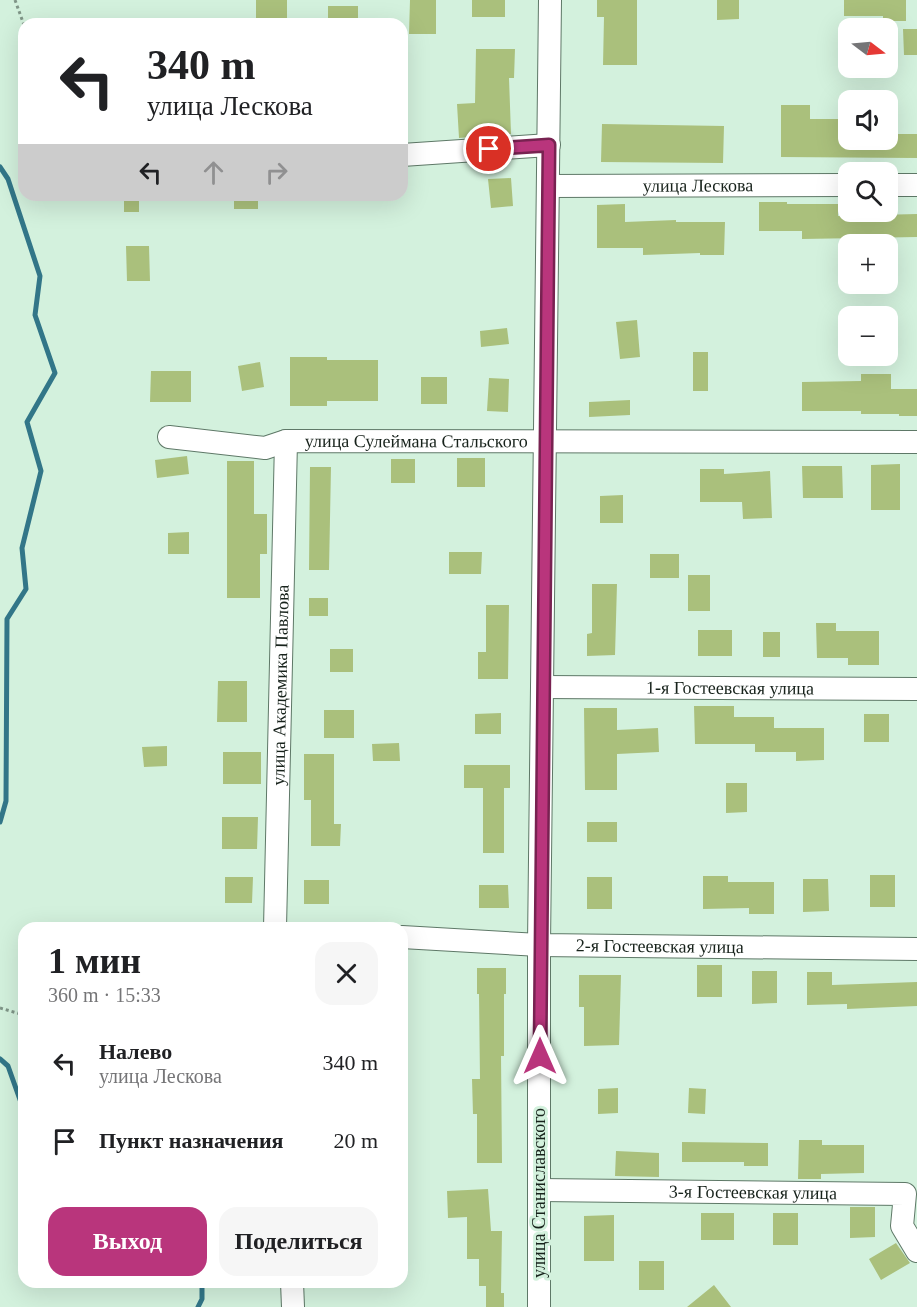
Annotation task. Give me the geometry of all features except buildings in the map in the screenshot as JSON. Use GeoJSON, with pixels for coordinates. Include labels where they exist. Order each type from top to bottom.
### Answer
{"type":"FeatureCollection","features":[{"type":"Feature","properties":{"kind":"street","name":"улица Станиславского"},"geometry":{"type":"LineString","coordinates":[[539,1307],[539,945],[550,0]]}},
{"type":"Feature","properties":{"kind":"street"},"geometry":{"type":"LineString","coordinates":[[408,154],[549,145]]}},
{"type":"Feature","properties":{"kind":"street","name":"улица Лескова"},"geometry":{"type":"LineString","coordinates":[[548,186],[838,185]]}},
{"type":"Feature","properties":{"kind":"street"},"geometry":{"type":"LineString","coordinates":[[898,185],[917,185]]}},
{"type":"Feature","properties":{"kind":"street","name":"улица Сулеймана Стальского"},"geometry":{"type":"LineString","coordinates":[[169,437],[265,448],[286,441],[917,442]]}},
{"type":"Feature","properties":{"kind":"street","name":"улица Академика Павлова"},"geometry":{"type":"LineString","coordinates":[[275,922],[286,441]]}},
{"type":"Feature","properties":{"kind":"street","name":"1-я Гостеевская улица"},"geometry":{"type":"LineString","coordinates":[[542,687],[917,689]]}},
{"type":"Feature","properties":{"kind":"street","name":"2-я Гостеевская улица"},"geometry":{"type":"LineString","coordinates":[[408,937],[539,945],[917,949]]}},
{"type":"Feature","properties":{"kind":"street","name":"3-я Гостеевская улица"},"geometry":{"type":"LineString","coordinates":[[540,1190],[911,1192],[902,1226],[917,1251]]}},
{"type":"Feature","properties":{"kind":"street"},"geometry":{"type":"LineString","coordinates":[[292,1288],[293,1307]]}},
{"type":"Feature","properties":{"kind":"path"},"geometry":{"type":"LineString","coordinates":[[15,0],[21,18]]}},
{"type":"Feature","properties":{"kind":"path"},"geometry":{"type":"LineString","coordinates":[[0,1008],[18,1013]]}},
{"type":"Feature","properties":{"kind":"waterway"},"geometry":{"type":"LineString","coordinates":[[0,167],[8,179],[40,276],[35,315],[55,373],[27,422],[41,471],[22,548],[26,589],[7,619],[6,801],[0,822]]}},
{"type":"Feature","properties":{"kind":"waterway"},"geometry":{"type":"LineString","coordinates":[[0,1059],[8,1066],[18,1094]]}},
{"type":"Feature","properties":{"kind":"waterway"},"geometry":{"type":"LineString","coordinates":[[198,1307],[202,1299],[202,1288]]}},
{"type":"Feature","properties":{"kind":"route"},"geometry":{"type":"LineString","coordinates":[[489,149],[549,145],[539,945],[540,1056]]}}]}
